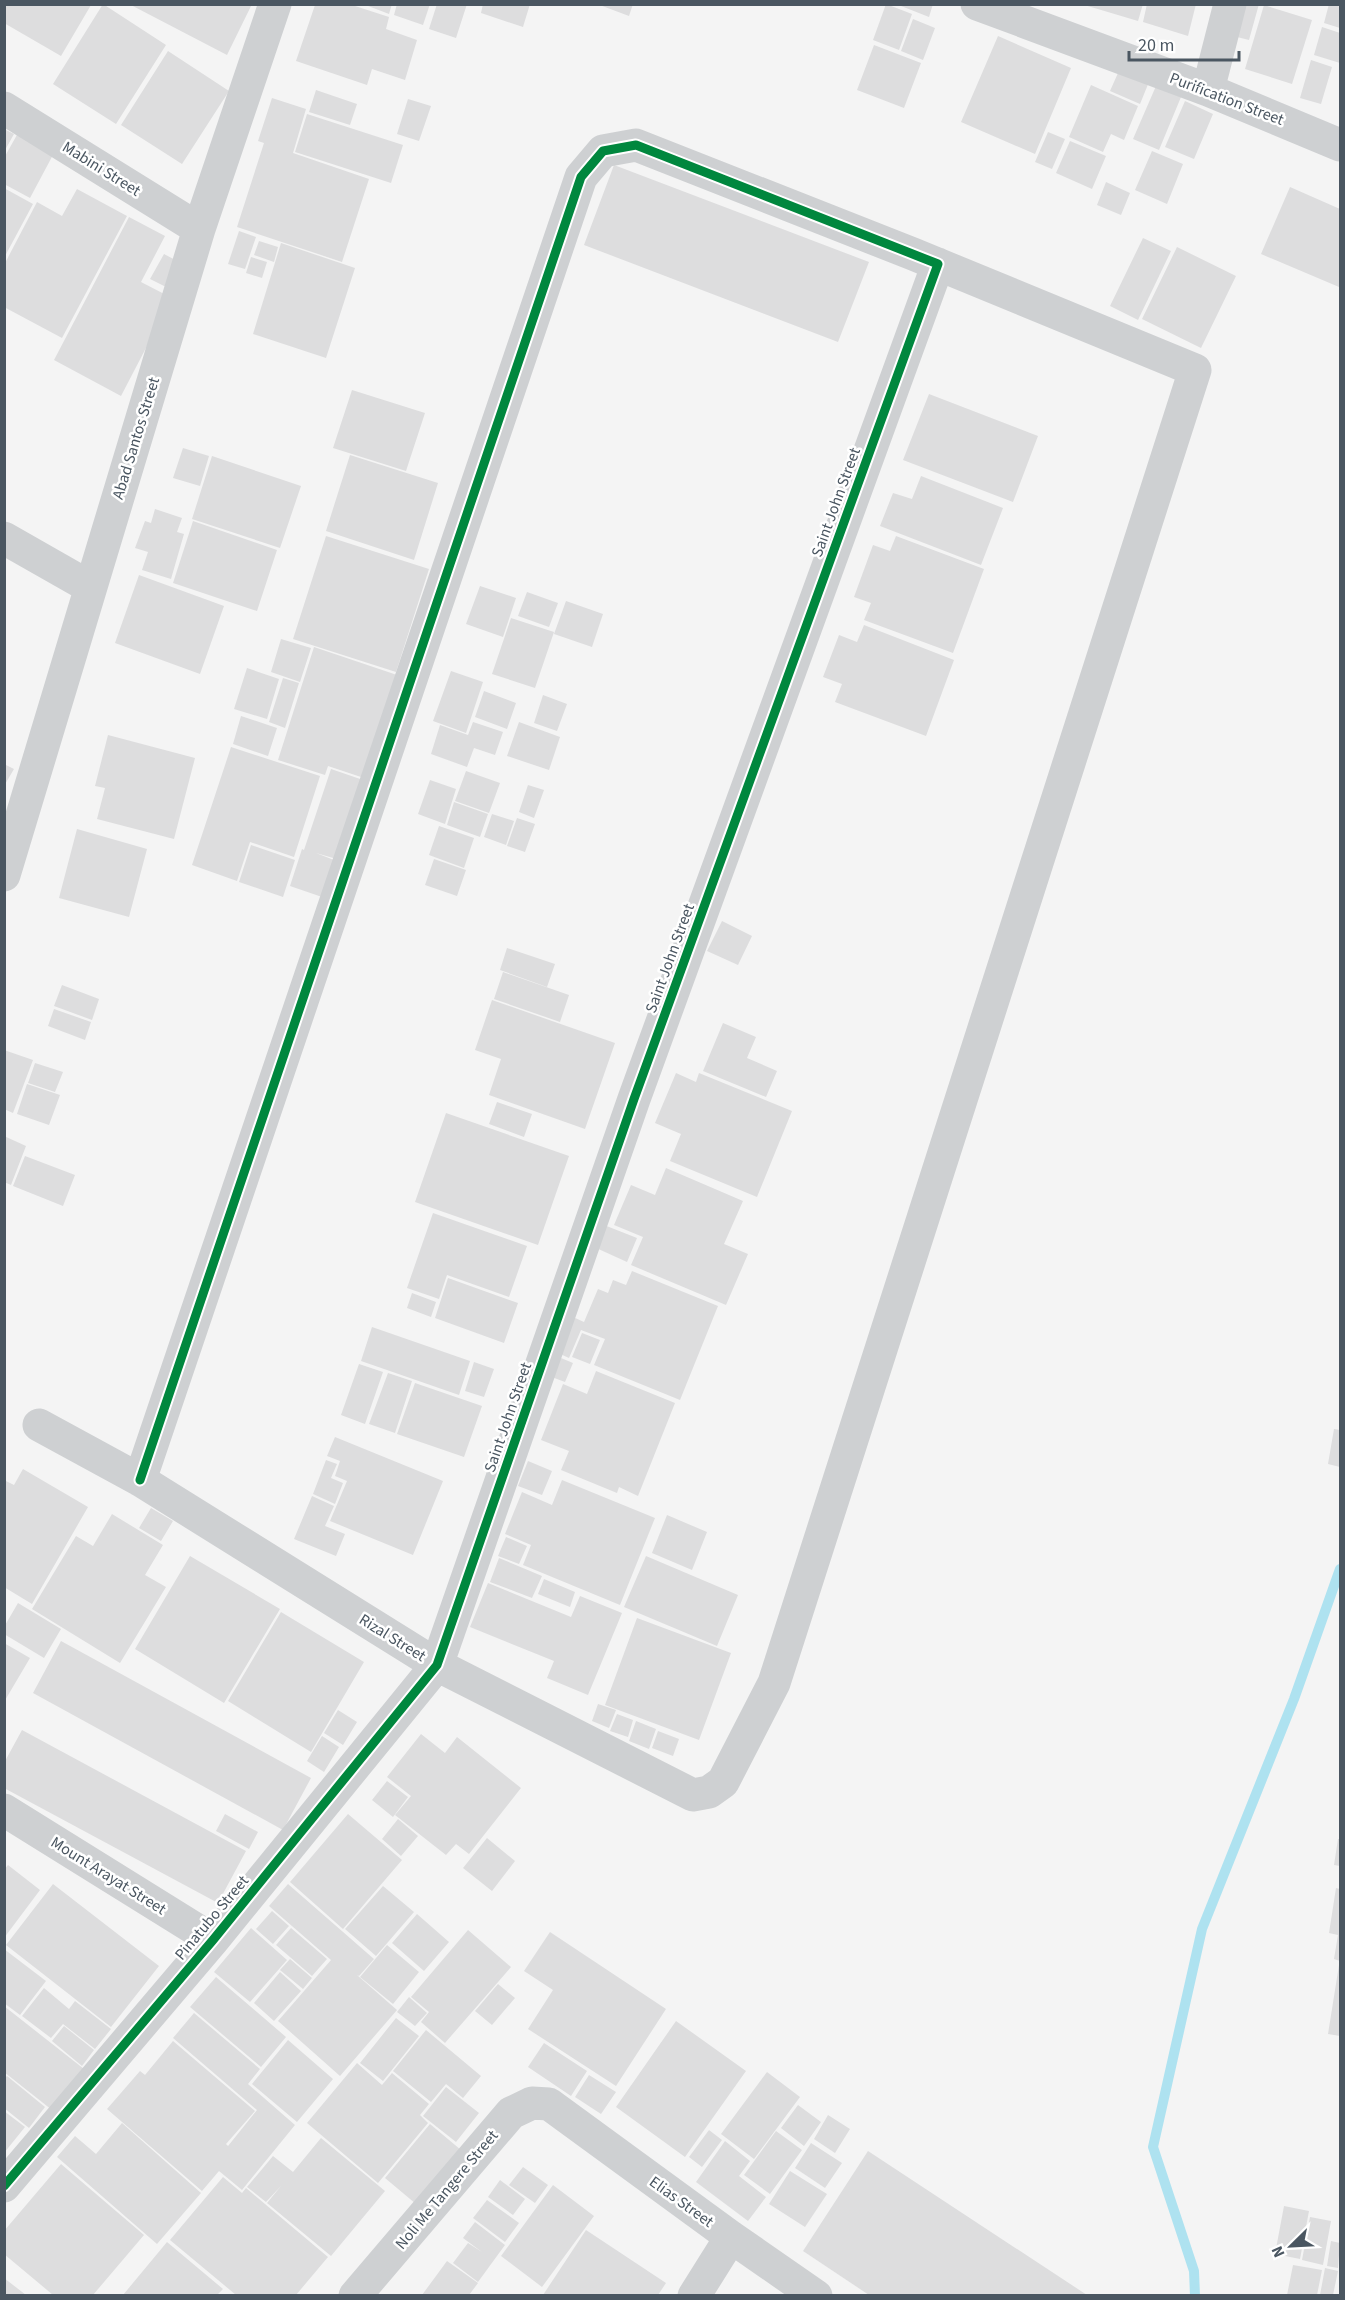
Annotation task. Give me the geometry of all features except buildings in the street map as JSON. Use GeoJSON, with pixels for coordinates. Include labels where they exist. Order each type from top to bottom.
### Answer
{"type":"FeatureCollection","features":[{"type":"Feature","properties":{"kind":"street","name":"Abad Santos Street"},"geometry":{"type":"LineString","coordinates":[[4,875],[198,229],[275,4]]}},
{"type":"Feature","properties":{"kind":"street","name":"Purification Street"},"geometry":{"type":"LineString","coordinates":[[977,4],[1208,90],[1341,145]]}},
{"type":"Feature","properties":{"kind":"street"},"geometry":{"type":"LineString","coordinates":[[1208,90],[1230,4]]}},
{"type":"Feature","properties":{"kind":"street","name":"Mabini Street"},"geometry":{"type":"LineString","coordinates":[[4,108],[198,229]]}},
{"type":"Feature","properties":{"kind":"street"},"geometry":{"type":"LineString","coordinates":[[140,1480],[581,177],[603,151],[636,145],[938,264]]}},
{"type":"Feature","properties":{"kind":"street","name":"Rizal Street"},"geometry":{"type":"LineString","coordinates":[[39,1425],[140,1480],[437,1665],[693,1795],[709,1792],[723,1782],[774,1683],[1195,370],[938,264]]}},
{"type":"Feature","properties":{"kind":"street","name":"Saint John Street"},"geometry":{"type":"LineString","coordinates":[[437,1665],[634,1098],[938,264]]}},
{"type":"Feature","properties":{"kind":"street"},"geometry":{"type":"LineString","coordinates":[[4,538],[90,587]]}},
{"type":"Feature","properties":{"kind":"street","name":"Pinatubo Street"},"geometry":{"type":"LineString","coordinates":[[4,2186],[213,1940],[437,1665]]}},
{"type":"Feature","properties":{"kind":"street","name":"Mount Arayat Street"},"geometry":{"type":"LineString","coordinates":[[4,1809],[213,1940]]}},
{"type":"Feature","properties":{"kind":"street","name":"Noli Me Tangere Street"},"geometry":{"type":"LineString","coordinates":[[355,2295],[511,2114],[532,2103],[549,2104]]}},
{"type":"Feature","properties":{"kind":"street","name":"Elias Street"},"geometry":{"type":"LineString","coordinates":[[549,2104],[731,2237],[816,2295]]}},
{"type":"Feature","properties":{"kind":"street"},"geometry":{"type":"LineString","coordinates":[[694,2295],[731,2237]]}},
{"type":"Feature","properties":{"kind":"waterway"},"geometry":{"type":"LineString","coordinates":[[1195,2296],[1194,2271],[1153,2147],[1202,1929],[1294,1699],[1340,1569]]}},
{"type":"Feature","properties":{"kind":"cycle path"},"geometry":{"type":"LineString","coordinates":[[4,2186],[213,1940],[437,1665],[634,1099],[938,264],[636,145],[603,151],[581,177],[140,1480]]}}]}
